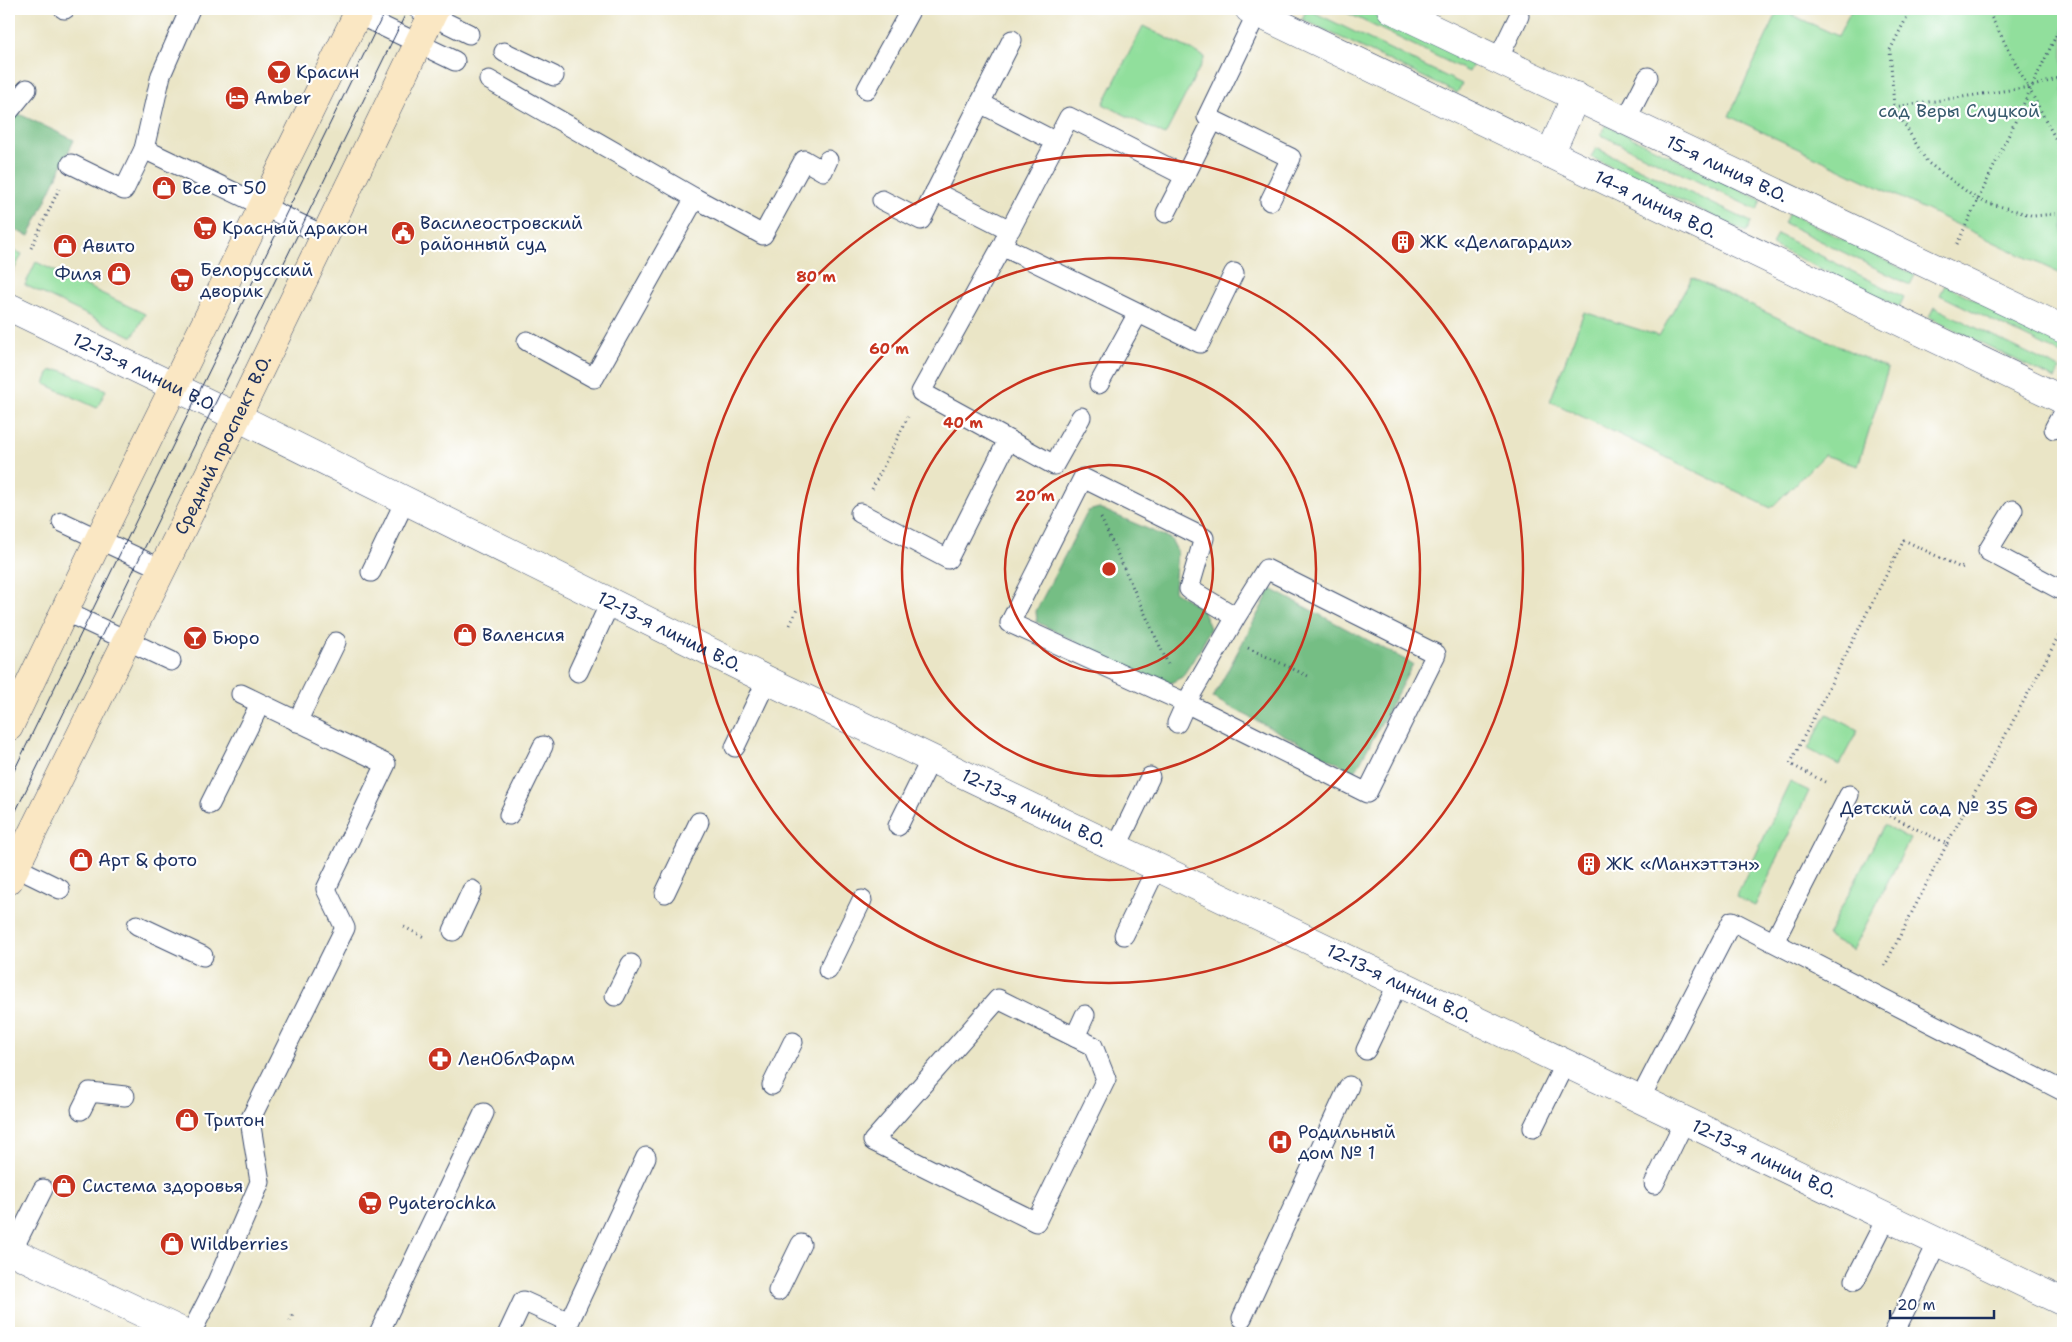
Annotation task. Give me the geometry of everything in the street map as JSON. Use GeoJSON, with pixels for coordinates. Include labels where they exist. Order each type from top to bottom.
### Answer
{"type":"FeatureCollection","features":[{"type":"Feature","properties":{"kind":"main road"},"geometry":{"type":"LineString","coordinates":[[9,727],[64,610],[358,11]]}},
{"type":"Feature","properties":{"kind":"main road","name":"Средний проспект В.О."},"geometry":{"type":"LineString","coordinates":[[11,871],[127,640],[325,236],[418,43],[428,11]]}},
{"type":"Feature","properties":{"kind":"street","name":"15-я линия В.О."},"geometry":{"type":"LineString","coordinates":[[1392,9],[2063,330]]}},
{"type":"Feature","properties":{"kind":"street","name":"14-я линия В.О."},"geometry":{"type":"LineString","coordinates":[[1253,11],[2063,400]]}},
{"type":"Feature","properties":{"kind":"street"},"geometry":{"type":"LineString","coordinates":[[1550,154],[1576,96]]}},
{"type":"Feature","properties":{"kind":"street","name":"12-13-я линии В.О."},"geometry":{"type":"LineString","coordinates":[[9,307],[237,417],[610,603],[931,759],[2063,1302]]}},
{"type":"Feature","properties":{"kind":"street"},"geometry":{"type":"LineString","coordinates":[[10,1250],[184,1333]]}},
{"type":"Feature","properties":{"kind":"lane"},"geometry":{"type":"LineString","coordinates":[[72,164],[124,190],[144,148],[162,75],[190,9]]}},
{"type":"Feature","properties":{"kind":"lane"},"geometry":{"type":"LineString","coordinates":[[867,89],[911,9]]}},
{"type":"Feature","properties":{"kind":"lane"},"geometry":{"type":"LineString","coordinates":[[358,11],[455,61]]}},
{"type":"Feature","properties":{"kind":"lane"},"geometry":{"type":"LineString","coordinates":[[428,11],[469,34]]}},
{"type":"Feature","properties":{"kind":"lane"},"geometry":{"type":"LineString","coordinates":[[1253,11],[1206,117],[1290,158],[1270,201]]}},
{"type":"Feature","properties":{"kind":"lane"},"geometry":{"type":"LineString","coordinates":[[1498,60],[1519,16]]}},
{"type":"Feature","properties":{"kind":"lane"},"geometry":{"type":"LineString","coordinates":[[882,200],[921,220],[1012,40]]}},
{"type":"Feature","properties":{"kind":"lane"},"geometry":{"type":"LineString","coordinates":[[504,52],[554,76]]}},
{"type":"Feature","properties":{"kind":"lane"},"geometry":{"type":"LineString","coordinates":[[1626,120],[1648,77]]}},
{"type":"Feature","properties":{"kind":"lane"},"geometry":{"type":"LineString","coordinates":[[489,80],[694,198],[763,235],[804,160],[830,170]]}},
{"type":"Feature","properties":{"kind":"lane"},"geometry":{"type":"LineString","coordinates":[[9,111],[27,89]]}},
{"type":"Feature","properties":{"kind":"lane"},"geometry":{"type":"LineString","coordinates":[[980,104],[1056,142]]}},
{"type":"Feature","properties":{"kind":"lane"},"geometry":{"type":"LineString","coordinates":[[1081,417],[1054,465],[921,392],[1006,238],[1068,117],[1185,176]]}},
{"type":"Feature","properties":{"kind":"lane"},"geometry":{"type":"LineString","coordinates":[[1166,213],[1213,120]]}},
{"type":"Feature","properties":{"kind":"lane"},"geometry":{"type":"LineString","coordinates":[[144,148],[325,236]]}},
{"type":"Feature","properties":{"kind":"lane"},"geometry":{"type":"LineString","coordinates":[[935,192],[1006,238],[1138,313],[1200,343],[1234,273]]}},
{"type":"Feature","properties":{"kind":"lane"},"geometry":{"type":"LineString","coordinates":[[527,341],[594,378],[694,198]]}},
{"type":"Feature","properties":{"kind":"lane"},"geometry":{"type":"LineString","coordinates":[[1099,384],[1138,313]]}},
{"type":"Feature","properties":{"kind":"lane"},"geometry":{"type":"LineString","coordinates":[[2054,429],[2063,412]]}},
{"type":"Feature","properties":{"kind":"lane"},"geometry":{"type":"LineString","coordinates":[[860,513],[948,558],[1008,440]]}},
{"type":"Feature","properties":{"kind":"lane"},"geometry":{"type":"LineString","coordinates":[[1177,723],[1186,703],[1266,569],[1436,654],[1367,793],[1186,703],[1010,623],[1083,478],[1204,538],[1189,589],[1236,617]]}},
{"type":"Feature","properties":{"kind":"lane"},"geometry":{"type":"LineString","coordinates":[[371,572],[406,501]]}},
{"type":"Feature","properties":{"kind":"lane"},"geometry":{"type":"LineString","coordinates":[[2013,510],[1988,551],[2063,591]]}},
{"type":"Feature","properties":{"kind":"lane"},"geometry":{"type":"LineString","coordinates":[[62,522],[162,569]]}},
{"type":"Feature","properties":{"kind":"lane"},"geometry":{"type":"LineString","coordinates":[[578,672],[610,603]]}},
{"type":"Feature","properties":{"kind":"lane"},"geometry":{"type":"LineString","coordinates":[[64,610],[170,661]]}},
{"type":"Feature","properties":{"kind":"lane"},"geometry":{"type":"LineString","coordinates":[[297,722],[336,642]]}},
{"type":"Feature","properties":{"kind":"lane"},"geometry":{"type":"LineString","coordinates":[[735,747],[768,680]]}},
{"type":"Feature","properties":{"kind":"lane"},"geometry":{"type":"LineString","coordinates":[[191,1333],[216,1284],[260,1182],[250,1120],[345,928],[326,889],[386,764],[241,694]]}},
{"type":"Feature","properties":{"kind":"lane"},"geometry":{"type":"LineString","coordinates":[[210,804],[260,704]]}},
{"type":"Feature","properties":{"kind":"lane"},"geometry":{"type":"LineString","coordinates":[[509,815],[543,746]]}},
{"type":"Feature","properties":{"kind":"lane"},"geometry":{"type":"LineString","coordinates":[[898,826],[931,759]]}},
{"type":"Feature","properties":{"kind":"lane"},"geometry":{"type":"LineString","coordinates":[[1116,848],[1150,777]]}},
{"type":"Feature","properties":{"kind":"lane"},"geometry":{"type":"LineString","coordinates":[[1774,942],[1849,795]]}},
{"type":"Feature","properties":{"kind":"lane"},"geometry":{"type":"LineString","coordinates":[[665,893],[699,822]]}},
{"type":"Feature","properties":{"kind":"lane"},"geometry":{"type":"LineString","coordinates":[[1124,935],[1157,867]]}},
{"type":"Feature","properties":{"kind":"lane"},"geometry":{"type":"LineString","coordinates":[[11,871],[60,889]]}},
{"type":"Feature","properties":{"kind":"lane"},"geometry":{"type":"LineString","coordinates":[[453,931],[472,890]]}},
{"type":"Feature","properties":{"kind":"lane"},"geometry":{"type":"LineString","coordinates":[[828,970],[862,900]]}},
{"type":"Feature","properties":{"kind":"lane"},"geometry":{"type":"LineString","coordinates":[[1640,1099],[1732,921],[2063,1091]]}},
{"type":"Feature","properties":{"kind":"lane"},"geometry":{"type":"LineString","coordinates":[[137,925],[203,956]]}},
{"type":"Feature","properties":{"kind":"lane"},"geometry":{"type":"LineString","coordinates":[[615,996],[631,964]]}},
{"type":"Feature","properties":{"kind":"lane"},"geometry":{"type":"LineString","coordinates":[[1366,1050],[1398,983]]}},
{"type":"Feature","properties":{"kind":"lane"},"geometry":{"type":"LineString","coordinates":[[998,999],[1075,1037],[1093,1046],[1106,1079],[1036,1222],[873,1141],[998,999]]}},
{"type":"Feature","properties":{"kind":"lane"},"geometry":{"type":"LineString","coordinates":[[1075,1037],[1085,1015]]}},
{"type":"Feature","properties":{"kind":"lane"},"geometry":{"type":"LineString","coordinates":[[772,1085],[792,1042]]}},
{"type":"Feature","properties":{"kind":"lane"},"geometry":{"type":"LineString","coordinates":[[1533,1128],[1565,1062]]}},
{"type":"Feature","properties":{"kind":"lane"},"geometry":{"type":"LineString","coordinates":[[1242,1318],[1349,1086]]}},
{"type":"Feature","properties":{"kind":"lane"},"geometry":{"type":"LineString","coordinates":[[81,1110],[90,1092],[125,1096]]}},
{"type":"Feature","properties":{"kind":"lane"},"geometry":{"type":"LineString","coordinates":[[378,1333],[484,1113]]}},
{"type":"Feature","properties":{"kind":"lane"},"geometry":{"type":"LineString","coordinates":[[1654,1184],[1685,1120]]}},
{"type":"Feature","properties":{"kind":"lane"},"geometry":{"type":"LineString","coordinates":[[508,1333],[524,1301],[567,1328],[646,1157]]}},
{"type":"Feature","properties":{"kind":"lane"},"geometry":{"type":"LineString","coordinates":[[10,1250],[43,1189]]}},
{"type":"Feature","properties":{"kind":"lane"},"geometry":{"type":"LineString","coordinates":[[1855,1280],[1887,1217]]}},
{"type":"Feature","properties":{"kind":"lane"},"geometry":{"type":"LineString","coordinates":[[1894,1333],[1938,1242]]}},
{"type":"Feature","properties":{"kind":"lane"},"geometry":{"type":"LineString","coordinates":[[778,1290],[801,1244]]}},
{"type":"Feature","properties":{"kind":"path"},"geometry":{"type":"LineString","coordinates":[[1910,9],[1890,50],[1894,107],[1926,162],[1978,200],[2034,216],[2063,213]]}},
{"type":"Feature","properties":{"kind":"path"},"geometry":{"type":"LineString","coordinates":[[1988,9],[2063,153]]}},
{"type":"Feature","properties":{"kind":"path"},"geometry":{"type":"LineString","coordinates":[[1965,228],[2063,21]]}},
{"type":"Feature","properties":{"kind":"path"},"geometry":{"type":"LineString","coordinates":[[1894,107],[2030,88],[2063,77]]}},
{"type":"Feature","properties":{"kind":"path"},"geometry":{"type":"LineString","coordinates":[[31,248],[72,164]]}},
{"type":"Feature","properties":{"kind":"path"},"geometry":{"type":"LineString","coordinates":[[860,513],[921,392]]}},
{"type":"Feature","properties":{"kind":"path"},"geometry":{"type":"LineString","coordinates":[[1083,478],[1186,703]]}},
{"type":"Feature","properties":{"kind":"path"},"geometry":{"type":"LineString","coordinates":[[1947,844],[1790,764],[1904,540],[1961,568],[1988,551]]}},
{"type":"Feature","properties":{"kind":"path"},"geometry":{"type":"LineString","coordinates":[[790,625],[798,608]]}},
{"type":"Feature","properties":{"kind":"path"},"geometry":{"type":"LineString","coordinates":[[1871,992],[1947,844],[2063,628]]}},
{"type":"Feature","properties":{"kind":"path"},"geometry":{"type":"LineString","coordinates":[[1225,637],[1308,676]]}},
{"type":"Feature","properties":{"kind":"path"},"geometry":{"type":"LineString","coordinates":[[290,1320],[293,1314]]}},
{"type":"Feature","properties":{"kind":"green space"},"geometry":{"type":"Polygon","coordinates":[[[1307,9],[1462,84],[1457,93],[1302,19],[1307,9]]]}},
{"type":"Feature","properties":{"kind":"green space"},"geometry":{"type":"Polygon","coordinates":[[[1339,9],[1363,9],[1474,62],[1469,72],[1339,9]]]}},
{"type":"Feature","properties":{"kind":"green space","name":"сад Веры Слуцкой"},"geometry":{"type":"Polygon","coordinates":[[[1779,9],[1838,36],[1852,9],[2063,9],[2063,275],[1729,116],[1779,9]]]}},
{"type":"Feature","properties":{"kind":"green space"},"geometry":{"type":"Polygon","coordinates":[[[1143,26],[1205,57],[1165,135],[1103,104],[1143,26]]]}},
{"type":"Feature","properties":{"kind":"green space"},"geometry":{"type":"Polygon","coordinates":[[[17,113],[74,140],[29,236],[9,227],[9,130],[17,113]]]}},
{"type":"Feature","properties":{"kind":"green space"},"geometry":{"type":"Polygon","coordinates":[[[1606,125],[1761,200],[1757,210],[1601,135],[1606,125]]]}},
{"type":"Feature","properties":{"kind":"green space"},"geometry":{"type":"Polygon","coordinates":[[[1596,148],[1751,222],[1746,232],[1591,157],[1596,148]]]}},
{"type":"Feature","properties":{"kind":"green space"},"geometry":{"type":"Polygon","coordinates":[[[1789,213],[1915,275],[1910,285],[1784,223],[1789,213]]]}},
{"type":"Feature","properties":{"kind":"green space"},"geometry":{"type":"Polygon","coordinates":[[[1777,234],[1904,297],[1899,307],[1772,245],[1777,234]]]}},
{"type":"Feature","properties":{"kind":"green space"},"geometry":{"type":"Polygon","coordinates":[[[9,248],[22,254],[10,278],[9,278],[9,248]]]}},
{"type":"Feature","properties":{"kind":"green space"},"geometry":{"type":"Polygon","coordinates":[[[36,262],[145,314],[133,337],[25,285],[36,262]]]}},
{"type":"Feature","properties":{"kind":"green space"},"geometry":{"type":"Polygon","coordinates":[[[1692,278],[1888,369],[1858,466],[1824,455],[1771,508],[1550,401],[1584,312],[1659,336],[1692,278]]]}},
{"type":"Feature","properties":{"kind":"green space"},"geometry":{"type":"Polygon","coordinates":[[[1945,285],[2063,343],[2063,355],[1940,295],[1945,285]]]}},
{"type":"Feature","properties":{"kind":"green space"},"geometry":{"type":"Polygon","coordinates":[[[1934,307],[2060,369],[2055,379],[1929,317],[1934,307]]]}},
{"type":"Feature","properties":{"kind":"green space"},"geometry":{"type":"Polygon","coordinates":[[[61,370],[106,390],[97,408],[45,384],[50,371],[61,370]]]}},
{"type":"Feature","properties":{"kind":"green space"},"geometry":{"type":"Polygon","coordinates":[[[1099,508],[1171,539],[1177,551],[1174,591],[1202,609],[1210,628],[1201,648],[1182,677],[1163,687],[1037,622],[1036,611],[1088,511],[1099,508]]]}},
{"type":"Feature","properties":{"kind":"green space"},"geometry":{"type":"Polygon","coordinates":[[[1271,589],[1413,664],[1355,772],[1213,698],[1271,589]]]}},
{"type":"Feature","properties":{"kind":"green space"},"geometry":{"type":"Polygon","coordinates":[[[1827,714],[1858,730],[1839,765],[1808,749],[1827,714]]]}},
{"type":"Feature","properties":{"kind":"green space"},"geometry":{"type":"Polygon","coordinates":[[[1790,782],[1809,791],[1755,906],[1736,897],[1790,782]]]}},
{"type":"Feature","properties":{"kind":"green space"},"geometry":{"type":"Polygon","coordinates":[[[1884,825],[1910,839],[1853,950],[1827,936],[1884,825]]]}},
{"type":"Feature","properties":{"kind":"tram line"},"geometry":{"type":"LineString","coordinates":[[9,781],[386,9]]}},
{"type":"Feature","properties":{"kind":"tram line"},"geometry":{"type":"LineString","coordinates":[[9,825],[408,9]]}},
{"type":"Feature","properties":{"kind":"place","name":"Красин"},"geometry":{"type":"Point","coordinates":[279,72]}},
{"type":"Feature","properties":{"kind":"place","name":"Amber"},"geometry":{"type":"Point","coordinates":[237,98]}},
{"type":"Feature","properties":{"kind":"place","name":"Все от 50"},"geometry":{"type":"Point","coordinates":[164,188]}},
{"type":"Feature","properties":{"kind":"place","name":"Красный дракон"},"geometry":{"type":"Point","coordinates":[205,228]}},
{"type":"Feature","properties":{"kind":"place","name":"Василеостровский районный суд"},"geometry":{"type":"Point","coordinates":[403,233]}},
{"type":"Feature","properties":{"kind":"place","name":"ЖК «Делагарди»"},"geometry":{"type":"Point","coordinates":[1403,242]}},
{"type":"Feature","properties":{"kind":"place","name":"Авито"},"geometry":{"type":"Point","coordinates":[65,246]}},
{"type":"Feature","properties":{"kind":"place","name":"Филя"},"geometry":{"type":"Point","coordinates":[119,274]}},
{"type":"Feature","properties":{"kind":"place","name":"Белорусский дворик"},"geometry":{"type":"Point","coordinates":[182,280]}},
{"type":"Feature","properties":{"kind":"place","name":"Валенсия"},"geometry":{"type":"Point","coordinates":[465,635]}},
{"type":"Feature","properties":{"kind":"place","name":"Бюро"},"geometry":{"type":"Point","coordinates":[195,638]}},
{"type":"Feature","properties":{"kind":"place","name":"Детский сад № 35"},"geometry":{"type":"Point","coordinates":[2026,808]}},
{"type":"Feature","properties":{"kind":"place","name":"Арт & фото"},"geometry":{"type":"Point","coordinates":[81,860]}},
{"type":"Feature","properties":{"kind":"place","name":"ЖК «Манхэттэн»"},"geometry":{"type":"Point","coordinates":[1589,864]}},
{"type":"Feature","properties":{"kind":"place","name":"ЛенОблФарм"},"geometry":{"type":"Point","coordinates":[440,1059]}},
{"type":"Feature","properties":{"kind":"place","name":"Тритон"},"geometry":{"type":"Point","coordinates":[187,1120]}},
{"type":"Feature","properties":{"kind":"place","name":"Родильный дом № 1"},"geometry":{"type":"Point","coordinates":[1280,1142]}},
{"type":"Feature","properties":{"kind":"place","name":"Система здоровья"},"geometry":{"type":"Point","coordinates":[64,1186]}},
{"type":"Feature","properties":{"kind":"place","name":"Pyaterochka"},"geometry":{"type":"Point","coordinates":[370,1203]}},
{"type":"Feature","properties":{"kind":"place","name":"Wildberries"},"geometry":{"type":"Point","coordinates":[172,1244]}}]}
